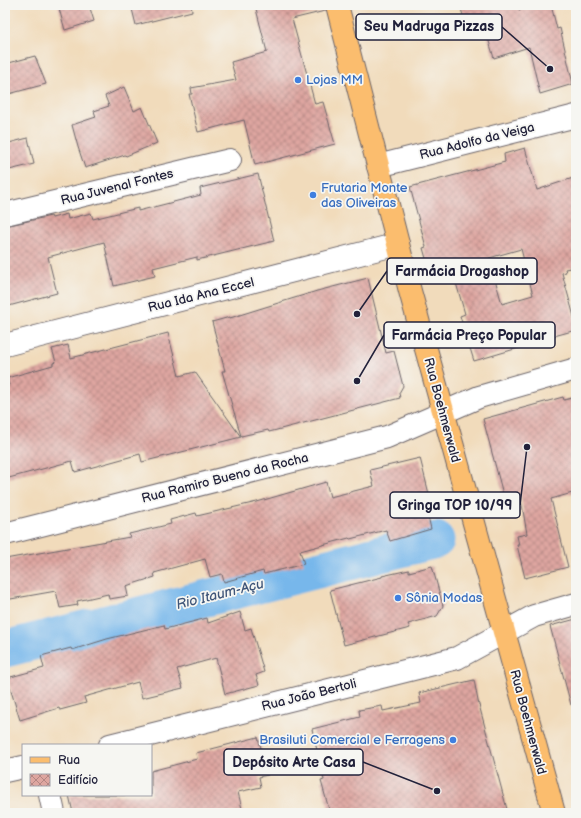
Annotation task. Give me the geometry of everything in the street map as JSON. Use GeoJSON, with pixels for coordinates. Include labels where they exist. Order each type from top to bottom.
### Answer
{"type":"FeatureCollection","features":[{"type":"Feature","properties":{"kind":"main road","name":"Rua Boehmerwald"},"geometry":{"type":"LineString","coordinates":[[337,5],[443,413],[554,813]]}},
{"type":"Feature","properties":{"kind":"street","name":"Rua Adolfo da Veiga"},"geometry":{"type":"LineString","coordinates":[[378,166],[576,116]]}},
{"type":"Feature","properties":{"kind":"street","name":"Rua Juvenal Fontes"},"geometry":{"type":"LineString","coordinates":[[5,214],[230,160]]}},
{"type":"Feature","properties":{"kind":"street","name":"Rua Ida Ana Eccel"},"geometry":{"type":"LineString","coordinates":[[5,345],[398,244]]}},
{"type":"Feature","properties":{"kind":"street","name":"Rua Ramiro Bueno da Rocha"},"geometry":{"type":"LineString","coordinates":[[5,534],[387,437],[479,397],[576,369]]}},
{"type":"Feature","properties":{"kind":"street","name":"Rua João Bertoli"},"geometry":{"type":"LineString","coordinates":[[114,744],[457,658],[534,616],[576,604]]}},
{"type":"Feature","properties":{"kind":"street"},"geometry":{"type":"LineString","coordinates":[[5,772],[22,767]]}},
{"type":"Feature","properties":{"kind":"street"},"geometry":{"type":"LineString","coordinates":[[50,796],[54,813]]}},
{"type":"Feature","properties":{"kind":"building"},"geometry":{"type":"Polygon","coordinates":[[[58,5],[89,5],[94,21],[65,30],[58,5]]]}},
{"type":"Feature","properties":{"kind":"building"},"geometry":{"type":"Polygon","coordinates":[[[131,5],[191,5],[192,11],[136,25],[131,5]]]}},
{"type":"Feature","properties":{"kind":"building"},"geometry":{"type":"Polygon","coordinates":[[[255,5],[325,5],[325,11],[292,19],[315,104],[323,102],[335,144],[255,165],[244,120],[198,132],[189,94],[192,94],[191,88],[236,80],[231,62],[267,52],[255,5]]]}},
{"type":"Feature","properties":{"kind":"building"},"geometry":{"type":"Polygon","coordinates":[[[460,5],[518,5],[519,10],[537,5],[551,5],[557,29],[560,28],[573,84],[540,94],[529,47],[494,58],[482,18],[465,23],[460,5]]]}},
{"type":"Feature","properties":{"kind":"building"},"geometry":{"type":"Polygon","coordinates":[[[35,56],[46,84],[5,95],[5,64],[35,56]]]}},
{"type":"Feature","properties":{"kind":"building"},"geometry":{"type":"Polygon","coordinates":[[[124,87],[134,111],[142,107],[157,143],[126,156],[125,155],[85,168],[72,125],[96,117],[94,111],[109,106],[105,96],[124,87]]]}},
{"type":"Feature","properties":{"kind":"building"},"geometry":{"type":"Polygon","coordinates":[[[28,138],[34,164],[5,171],[5,144],[28,138]]]}},
{"type":"Feature","properties":{"kind":"building"},"geometry":{"type":"Polygon","coordinates":[[[525,148],[537,190],[576,177],[576,267],[565,269],[566,272],[562,273],[576,324],[576,330],[525,344],[525,346],[474,361],[460,316],[465,314],[452,269],[433,274],[430,262],[427,262],[423,248],[426,247],[410,187],[505,162],[504,154],[525,148]],[[521,249],[489,258],[502,304],[533,295],[521,249]]]}},
{"type":"Feature","properties":{"kind":"building"},"geometry":{"type":"Polygon","coordinates":[[[258,174],[274,241],[197,260],[197,257],[153,268],[155,276],[114,286],[104,242],[48,257],[57,293],[5,307],[5,226],[67,214],[68,219],[91,213],[93,219],[138,208],[138,211],[201,195],[200,188],[258,174]]]}},
{"type":"Feature","properties":{"kind":"building"},"geometry":{"type":"Polygon","coordinates":[[[368,278],[386,353],[394,351],[403,386],[399,393],[400,398],[269,432],[268,430],[241,436],[222,371],[225,371],[212,322],[230,318],[317,291],[368,278]]]}},
{"type":"Feature","properties":{"kind":"building"},"geometry":{"type":"Polygon","coordinates":[[[168,333],[179,376],[195,372],[241,437],[142,462],[140,454],[75,472],[72,461],[5,479],[5,385],[9,385],[7,378],[53,365],[53,363],[56,362],[52,349],[68,345],[71,358],[168,333]]]}},
{"type":"Feature","properties":{"kind":"building"},"geometry":{"type":"Polygon","coordinates":[[[563,397],[564,400],[576,397],[576,492],[551,499],[568,567],[525,578],[517,545],[519,545],[517,536],[527,534],[520,493],[504,498],[483,419],[563,397]]]}},
{"type":"Feature","properties":{"kind":"building"},"geometry":{"type":"Polygon","coordinates":[[[420,458],[429,494],[423,495],[431,529],[390,541],[386,530],[349,538],[300,551],[304,564],[264,574],[263,571],[224,582],[222,574],[210,577],[205,559],[154,573],[155,577],[126,586],[128,596],[109,599],[108,594],[77,601],[78,605],[60,608],[56,591],[5,600],[5,559],[130,537],[129,534],[171,524],[170,520],[196,513],[197,516],[257,502],[326,482],[330,497],[374,486],[370,470],[420,458]]]}},
{"type":"Feature","properties":{"kind":"building"},"geometry":{"type":"Polygon","coordinates":[[[432,566],[443,606],[437,616],[408,624],[410,628],[344,645],[330,590],[382,576],[409,570],[409,572],[432,566]]]}},
{"type":"Feature","properties":{"kind":"building"},"geometry":{"type":"Polygon","coordinates":[[[240,612],[245,630],[251,628],[264,672],[256,675],[259,685],[225,694],[216,658],[177,669],[183,688],[142,698],[138,682],[84,697],[86,703],[60,710],[59,708],[20,720],[7,678],[44,668],[41,656],[71,648],[72,650],[107,639],[164,625],[165,629],[207,618],[208,623],[240,612]]]}},
{"type":"Feature","properties":{"kind":"building"},"geometry":{"type":"Polygon","coordinates":[[[576,619],[576,704],[571,705],[550,626],[576,619]]]}},
{"type":"Feature","properties":{"kind":"building"},"geometry":{"type":"Polygon","coordinates":[[[474,680],[478,701],[508,813],[330,813],[321,781],[324,780],[312,729],[360,717],[359,710],[382,706],[383,711],[421,703],[419,693],[474,680]]]}},
{"type":"Feature","properties":{"kind":"building"},"geometry":{"type":"Polygon","coordinates":[[[258,737],[268,775],[259,777],[261,787],[238,792],[243,813],[73,813],[69,796],[152,796],[152,771],[197,759],[196,753],[258,737]]]}},
{"type":"Feature","properties":{"kind":"waterway","name":"Rio Itaum-Açu"},"geometry":{"type":"LineString","coordinates":[[5,649],[436,540]]}},
{"type":"Feature","properties":{"kind":"place","name":"Seu Madruga Pizzas"},"geometry":{"type":"Point","coordinates":[550,69]}},
{"type":"Feature","properties":{"kind":"place","name":"Lojas MM"},"geometry":{"type":"Point","coordinates":[298,80]}},
{"type":"Feature","properties":{"kind":"place","name":"Frutaria Monte das Oliveiras"},"geometry":{"type":"Point","coordinates":[313,195]}},
{"type":"Feature","properties":{"kind":"place","name":"Farmácia Drogashop"},"geometry":{"type":"Point","coordinates":[357,314]}},
{"type":"Feature","properties":{"kind":"place","name":"Farmácia Preço Popular"},"geometry":{"type":"Point","coordinates":[357,381]}},
{"type":"Feature","properties":{"kind":"place","name":"Gringa TOP 10/99"},"geometry":{"type":"Point","coordinates":[527,447]}},
{"type":"Feature","properties":{"kind":"place","name":"Sônia Modas"},"geometry":{"type":"Point","coordinates":[398,598]}},
{"type":"Feature","properties":{"kind":"place","name":"Brasiluti Comercial e Ferragens"},"geometry":{"type":"Point","coordinates":[453,740]}},
{"type":"Feature","properties":{"kind":"place","name":"Depósito Arte Casa"},"geometry":{"type":"Point","coordinates":[437,791]}}]}
